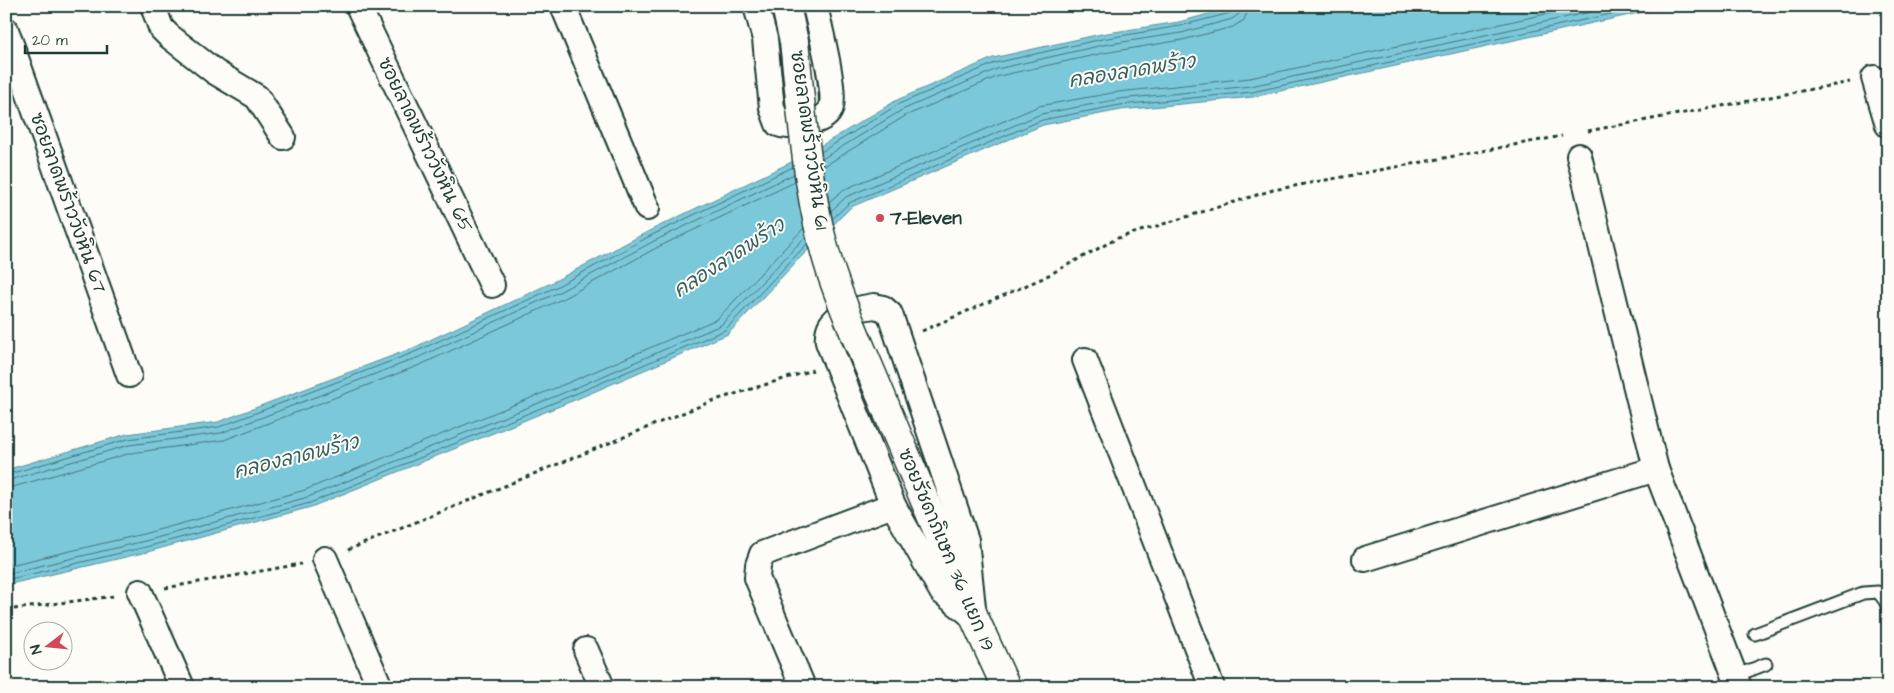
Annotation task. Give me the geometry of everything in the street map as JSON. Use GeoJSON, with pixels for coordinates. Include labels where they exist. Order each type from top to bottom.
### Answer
{"type":"FeatureCollection","features":[{"type":"Feature","properties":{"kind":"street"},"geometry":{"type":"LineString","coordinates":[[152,6],[162,28],[169,36],[215,72],[257,97],[283,137]]}},
{"type":"Feature","properties":{"kind":"street","name":"ซอยลาดพร้าววังหิน 65"},"geometry":{"type":"LineString","coordinates":[[358,6],[492,285]]}},
{"type":"Feature","properties":{"kind":"street"},"geometry":{"type":"LineString","coordinates":[[563,6],[647,208]]}},
{"type":"Feature","properties":{"kind":"street"},"geometry":{"type":"LineString","coordinates":[[756,6],[765,40],[772,108],[778,124],[784,127],[814,122],[829,112],[833,104],[832,86],[815,6]]}},
{"type":"Feature","properties":{"kind":"street","name":"ซอยลาดพร้าววังหิน 61"},"geometry":{"type":"LineString","coordinates":[[786,6],[794,42],[806,153],[814,204],[832,275],[888,413]]}},
{"type":"Feature","properties":{"kind":"street","name":"ซอยลาดพร้าววังหิน 67"},"geometry":{"type":"LineString","coordinates":[[6,30],[130,375]]}},
{"type":"Feature","properties":{"kind":"street"},"geometry":{"type":"LineString","coordinates":[[1874,78],[1888,125]]}},
{"type":"Feature","properties":{"kind":"street"},"geometry":{"type":"LineString","coordinates":[[1579,156],[1656,469],[1737,681]]}},
{"type":"Feature","properties":{"kind":"street"},"geometry":{"type":"LineString","coordinates":[[874,306],[883,308],[890,314],[966,540],[974,617],[942,592],[893,505],[835,363],[827,335],[833,320],[855,309],[874,306]]}},
{"type":"Feature","properties":{"kind":"street"},"geometry":{"type":"LineString","coordinates":[[1084,360],[1212,687]]}},
{"type":"Feature","properties":{"kind":"street","name":"ซอยรัชดาภิเษก 36 แยก 19"},"geometry":{"type":"LineString","coordinates":[[888,413],[974,617],[1006,687]]}},
{"type":"Feature","properties":{"kind":"street"},"geometry":{"type":"LineString","coordinates":[[1365,559],[1656,469]]}},
{"type":"Feature","properties":{"kind":"street"},"geometry":{"type":"LineString","coordinates":[[803,687],[758,578],[758,565],[762,554],[893,505]]}},
{"type":"Feature","properties":{"kind":"street"},"geometry":{"type":"LineString","coordinates":[[325,559],[378,686]]}},
{"type":"Feature","properties":{"kind":"street"},"geometry":{"type":"LineString","coordinates":[[140,592],[182,687]]}},
{"type":"Feature","properties":{"kind":"street"},"geometry":{"type":"LineString","coordinates":[[586,650],[602,687]]}},
{"type":"Feature","properties":{"kind":"lane"},"geometry":{"type":"LineString","coordinates":[[1755,634],[1863,593],[1878,592],[1888,608]]}},
{"type":"Feature","properties":{"kind":"lane"},"geometry":{"type":"LineString","coordinates":[[1737,681],[1766,664]]}},
{"type":"Feature","properties":{"kind":"path"},"geometry":{"type":"LineString","coordinates":[[1583,132],[1874,78]]}},
{"type":"Feature","properties":{"kind":"path"},"geometry":{"type":"LineString","coordinates":[[899,341],[1044,278],[1118,238],[1273,190],[1564,136]]}},
{"type":"Feature","properties":{"kind":"path"},"geometry":{"type":"LineString","coordinates":[[6,610],[140,592],[325,559],[712,401],[835,363]]}},
{"type":"Feature","properties":{"kind":"water","name":"คลองลาดพร้าว"},"geometry":{"type":"Polygon","coordinates":[[[1238,6],[1671,6],[1253,97],[1121,110],[1043,125],[851,207],[728,334],[577,399],[311,507],[147,552],[6,585],[6,470],[127,434],[218,422],[413,348],[553,282],[649,231],[804,156],[897,100],[993,58],[1101,34],[1179,22],[1238,6]]]}},
{"type":"Feature","properties":{"kind":"place","name":"7-Eleven"},"geometry":{"type":"Point","coordinates":[880,218]}}]}
